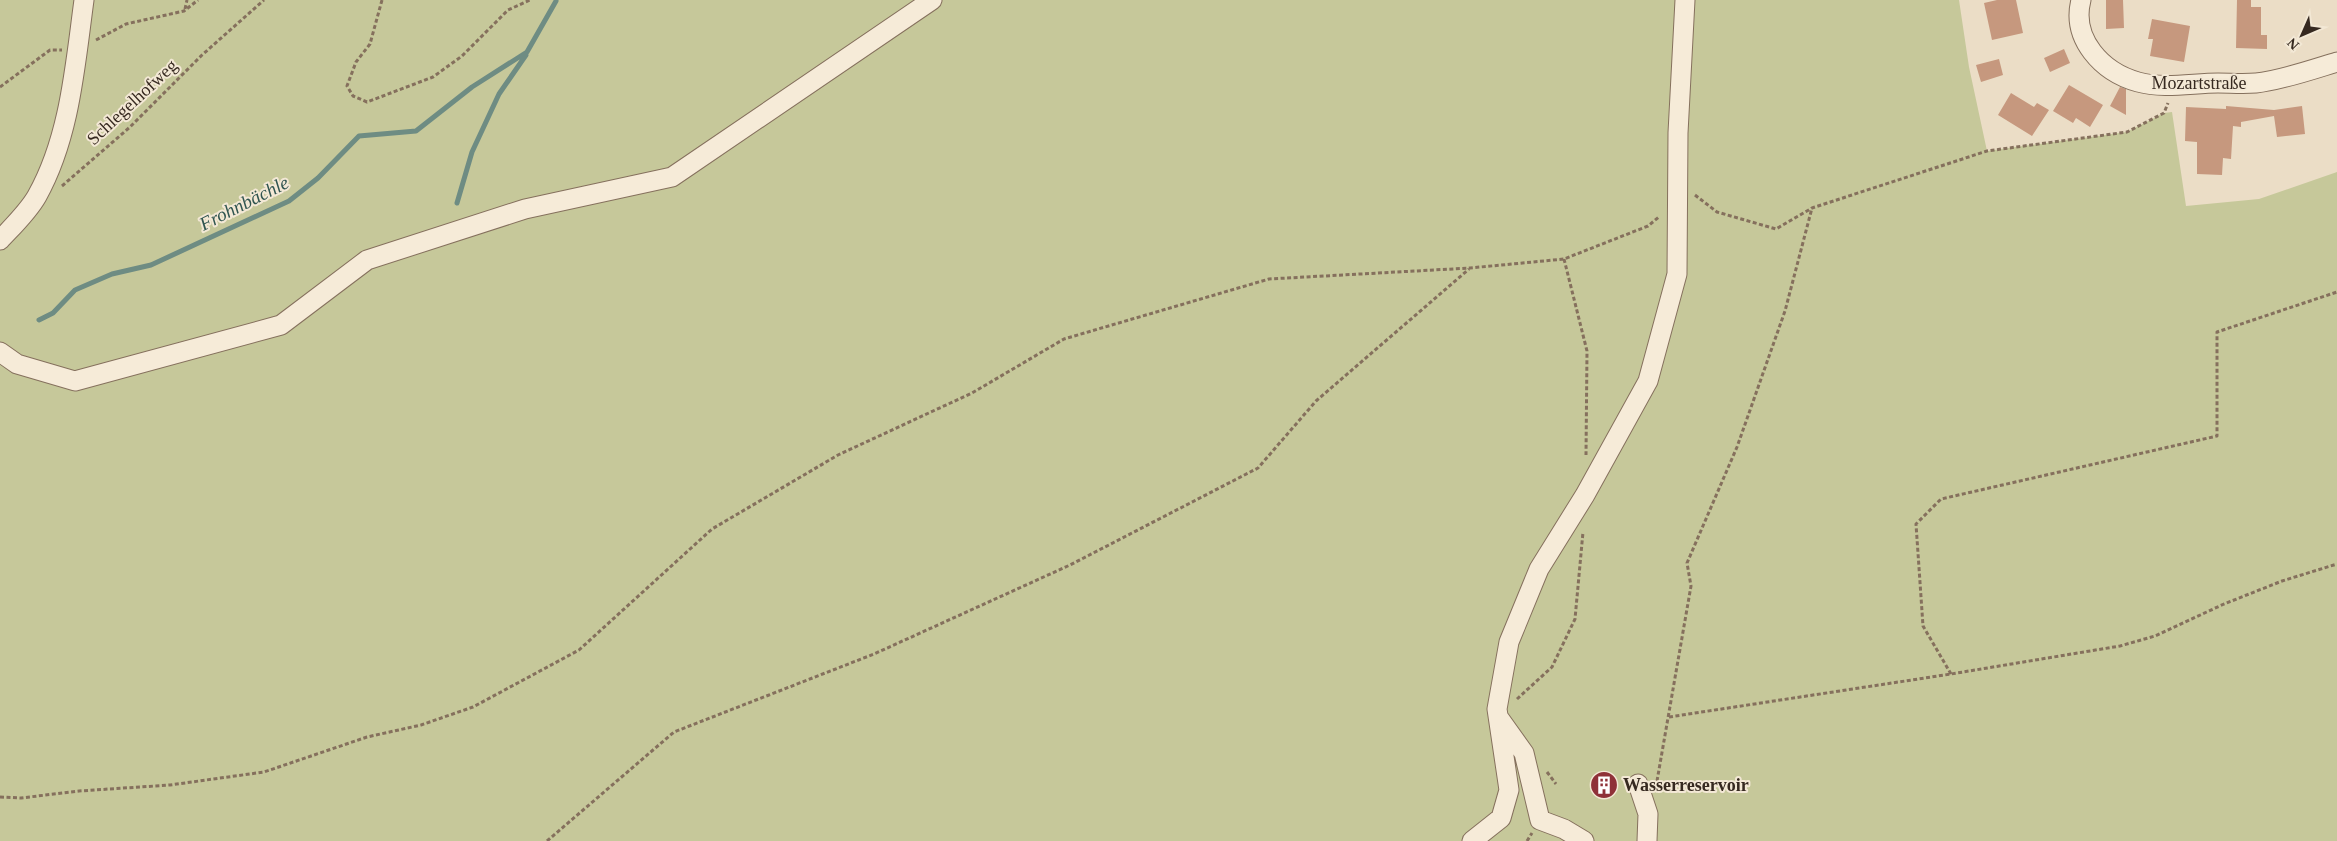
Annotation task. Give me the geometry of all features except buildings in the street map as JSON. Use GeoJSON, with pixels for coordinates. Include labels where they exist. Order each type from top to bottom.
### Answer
{"type":"FeatureCollection","features":[{"type":"Feature","properties":{"kind":"street"},"geometry":{"type":"LineString","coordinates":[[0,240],[37,197],[56,154],[68,109],[84,0]]}},
{"type":"Feature","properties":{"kind":"street"},"geometry":{"type":"LineString","coordinates":[[0,352],[17,364],[75,381],[281,325],[367,260],[525,209],[672,177],[932,0]]}},
{"type":"Feature","properties":{"kind":"street"},"geometry":{"type":"LineString","coordinates":[[1472,841],[1500,818],[1509,790],[1497,709],[1509,642],[1539,569],[1585,495],[1648,381],[1677,274],[1678,133],[1685,0]]}},
{"type":"Feature","properties":{"kind":"street","name":"Mozartstraße"},"geometry":{"type":"LineString","coordinates":[[2081,0],[2079,8],[2082,30],[2088,48],[2107,67],[2138,82],[2172,85],[2257,83],[2337,62]]}},
{"type":"Feature","properties":{"kind":"street"},"geometry":{"type":"LineString","coordinates":[[1498,717],[1524,753],[1540,820],[1564,829],[1584,841]]}},
{"type":"Feature","properties":{"kind":"street"},"geometry":{"type":"LineString","coordinates":[[1638,784],[1648,814],[1647,841]]}},
{"type":"Feature","properties":{"kind":"path"},"geometry":{"type":"LineString","coordinates":[[184,11],[187,0]]}},
{"type":"Feature","properties":{"kind":"path"},"geometry":{"type":"LineString","coordinates":[[0,87],[50,50],[78,50],[126,24],[184,11],[198,0]]}},
{"type":"Feature","properties":{"kind":"path","name":"Schlegelhofweg"},"geometry":{"type":"LineString","coordinates":[[56,192],[90,160],[130,127],[202,55],[264,0]]}},
{"type":"Feature","properties":{"kind":"path"},"geometry":{"type":"LineString","coordinates":[[382,0],[370,44],[356,62],[347,86],[354,96],[367,102],[433,77],[462,56],[508,10],[530,0]]}},
{"type":"Feature","properties":{"kind":"path"},"geometry":{"type":"LineString","coordinates":[[1677,182],[1717,212],[1776,228],[1812,208],[1987,152],[2127,132],[2164,113],[2172,85]]}},
{"type":"Feature","properties":{"kind":"path"},"geometry":{"type":"LineString","coordinates":[[1658,790],[1657,780],[1691,586],[1687,563],[1737,447],[1779,329],[1812,208]]}},
{"type":"Feature","properties":{"kind":"path"},"geometry":{"type":"LineString","coordinates":[[0,797],[21,798],[79,791],[170,785],[264,772],[367,737],[421,725],[473,707],[579,650],[712,529],[838,455],[972,393],[1064,339],[1268,279],[1470,268],[1564,259],[1648,226],[1666,211]]}},
{"type":"Feature","properties":{"kind":"path"},"geometry":{"type":"LineString","coordinates":[[1564,259],[1587,351],[1586,457]]}},
{"type":"Feature","properties":{"kind":"path"},"geometry":{"type":"LineString","coordinates":[[547,841],[674,732],[874,654],[1070,565],[1258,468],[1316,401],[1470,268]]}},
{"type":"Feature","properties":{"kind":"path"},"geometry":{"type":"LineString","coordinates":[[1951,674],[1922,626],[1916,524],[1941,499],[2217,436],[2217,332],[2337,292]]}},
{"type":"Feature","properties":{"kind":"path"},"geometry":{"type":"LineString","coordinates":[[1498,717],[1552,667],[1576,619],[1584,529]]}},
{"type":"Feature","properties":{"kind":"path"},"geometry":{"type":"LineString","coordinates":[[1669,717],[2120,646],[2155,636],[2224,604],[2282,581],[2337,564]]}},
{"type":"Feature","properties":{"kind":"green space"},"geometry":{"type":"Polygon","coordinates":[[[0,0],[1959,0],[1969,67],[1987,151],[2127,132],[2164,113],[2172,112],[2186,206],[2259,199],[2337,172],[2337,841],[0,841],[0,0]]]}},
{"type":"Feature","properties":{"kind":"waterway","name":"Frohnbächle"},"geometry":{"type":"LineString","coordinates":[[39,320],[53,313],[75,290],[112,274],[151,265],[289,201],[318,178],[359,136],[416,131],[472,87],[527,52],[556,1]]}},
{"type":"Feature","properties":{"kind":"waterway"},"geometry":{"type":"LineString","coordinates":[[457,203],[472,152],[499,94],[526,55]]}},
{"type":"Feature","properties":{"kind":"place","name":"Wasserreservoir"},"geometry":{"type":"Point","coordinates":[1604,785]}}]}
